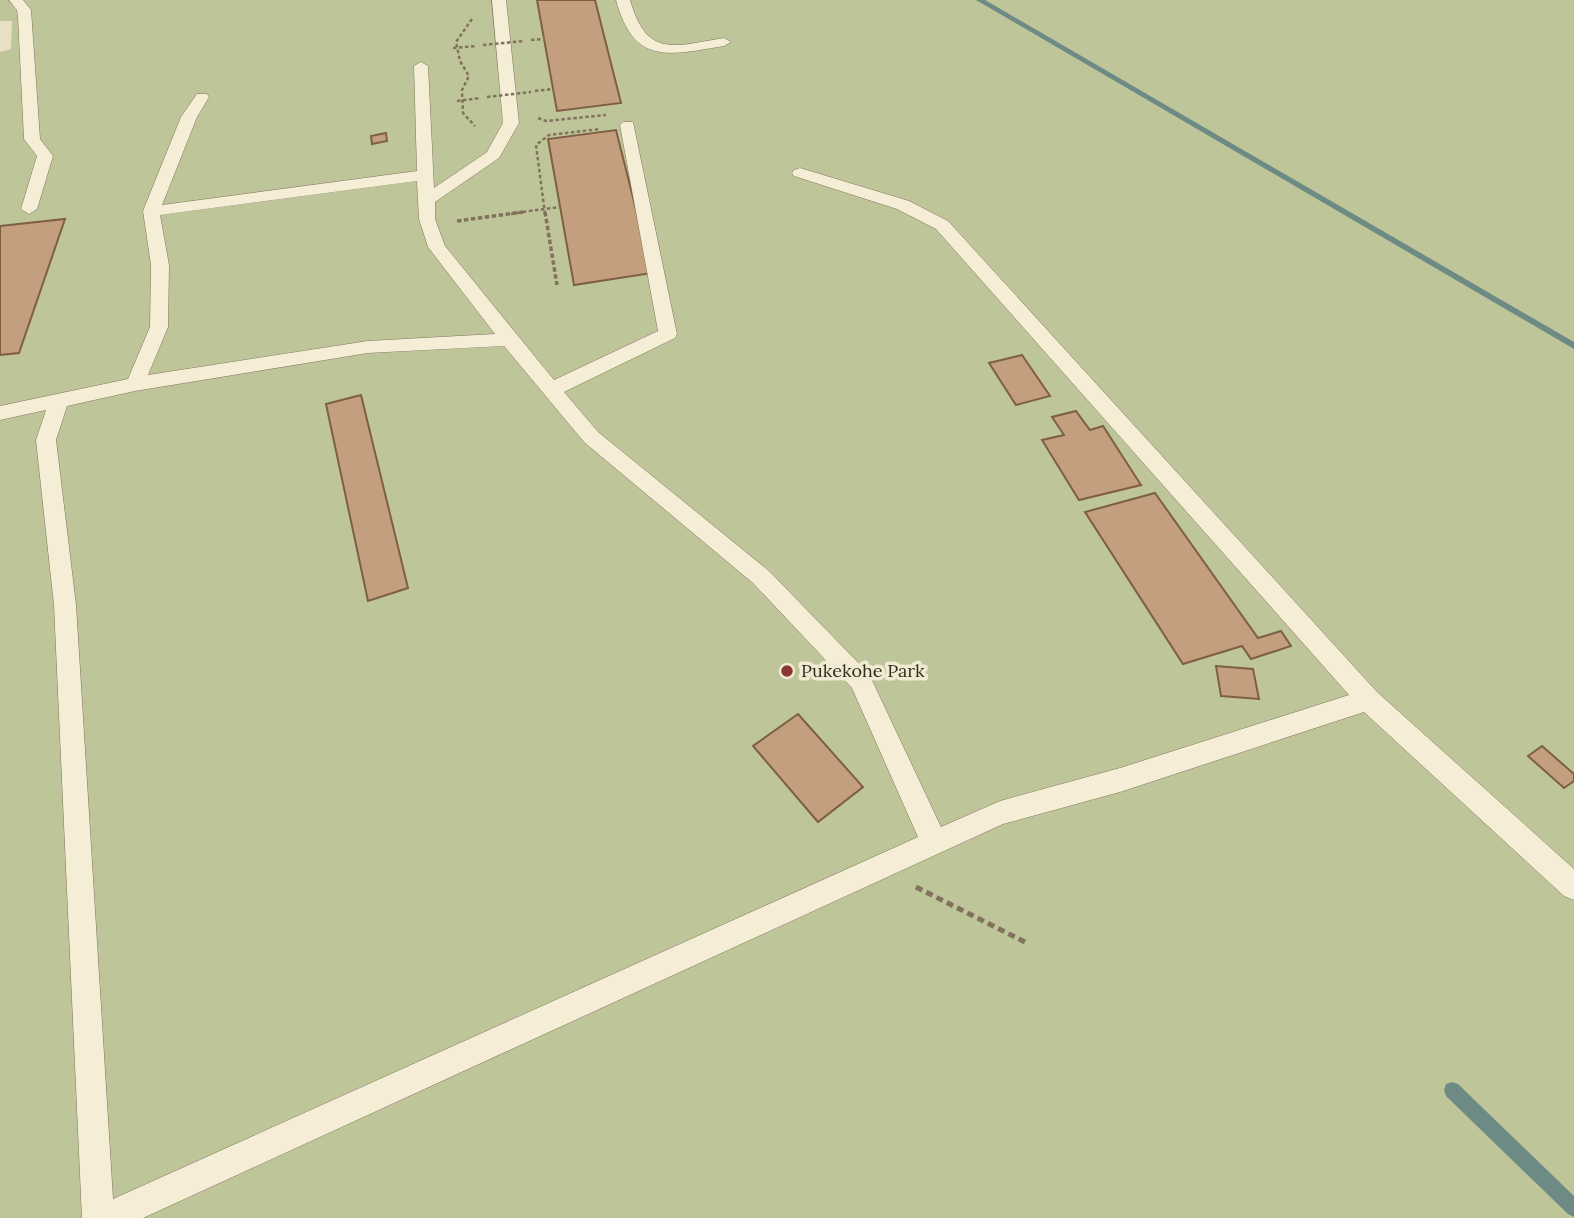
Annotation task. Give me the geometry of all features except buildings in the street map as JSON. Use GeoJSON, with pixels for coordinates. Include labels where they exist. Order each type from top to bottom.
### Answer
{"type":"FeatureCollection","features":[{"type":"Feature","properties":{"kind":"lane"},"geometry":{"type":"LineString","coordinates":[[0,3],[8,0]]}},
{"type":"Feature","properties":{"kind":"lane"},"geometry":{"type":"LineString","coordinates":[[16,0],[25,17],[32,139],[45,156],[29,209]]}},
{"type":"Feature","properties":{"kind":"lane"},"geometry":{"type":"LineString","coordinates":[[426,200],[493,155],[511,123],[499,0]]}},
{"type":"Feature","properties":{"kind":"lane"},"geometry":{"type":"LineString","coordinates":[[623,0],[633,33],[650,47],[668,49],[724,42]]}},
{"type":"Feature","properties":{"kind":"lane"},"geometry":{"type":"LineString","coordinates":[[421,66],[427,219],[437,247],[591,437],[761,577],[861,681],[933,842]]}},
{"type":"Feature","properties":{"kind":"lane"},"geometry":{"type":"LineString","coordinates":[[135,384],[159,327],[160,265],[151,211],[189,117],[202,97]]}},
{"type":"Feature","properties":{"kind":"lane"},"geometry":{"type":"LineString","coordinates":[[551,390],[668,334],[628,125]]}},
{"type":"Feature","properties":{"kind":"lane"},"geometry":{"type":"LineString","coordinates":[[800,173],[903,205],[942,225],[1368,700],[1434,757],[1574,887]]}},
{"type":"Feature","properties":{"kind":"lane"},"geometry":{"type":"LineString","coordinates":[[151,211],[426,175]]}},
{"type":"Feature","properties":{"kind":"lane"},"geometry":{"type":"LineString","coordinates":[[0,413],[135,384],[368,347],[509,339]]}},
{"type":"Feature","properties":{"kind":"lane"},"geometry":{"type":"LineString","coordinates":[[58,402],[46,440],[65,605],[98,1218]]}},
{"type":"Feature","properties":{"kind":"lane"},"geometry":{"type":"LineString","coordinates":[[107,1218],[1000,813],[1120,780],[1368,700]]}},
{"type":"Feature","properties":{"kind":"path"},"geometry":{"type":"LineString","coordinates":[[475,126],[463,113],[462,90],[469,75],[455,48],[456,42],[478,10]]}},
{"type":"Feature","properties":{"kind":"path"},"geometry":{"type":"LineString","coordinates":[[455,48],[524,41]]}},
{"type":"Feature","properties":{"kind":"path"},"geometry":{"type":"LineString","coordinates":[[457,101],[554,89]]}},
{"type":"Feature","properties":{"kind":"path"},"geometry":{"type":"LineString","coordinates":[[534,116],[546,121],[611,114]]}},
{"type":"Feature","properties":{"kind":"path"},"geometry":{"type":"LineString","coordinates":[[556,285],[537,167],[536,145],[549,135],[628,125]]}},
{"type":"Feature","properties":{"kind":"path"},"geometry":{"type":"LineString","coordinates":[[460,220],[560,207]]}},
{"type":"Feature","properties":{"kind":"path"},"geometry":{"type":"LineString","coordinates":[[880,868],[1025,942]]}},
{"type":"Feature","properties":{"kind":"green space","name":"Pukekohe Park"},"geometry":{"type":"Polygon","coordinates":[[[0,0],[1574,0],[1574,1218],[0,1218],[0,52],[11,49],[12,21],[0,21],[0,0]]]}},
{"type":"Feature","properties":{"kind":"waterway"},"geometry":{"type":"LineString","coordinates":[[980,0],[1574,346]]}},
{"type":"Feature","properties":{"kind":"waterway"},"geometry":{"type":"LineString","coordinates":[[1452,1090],[1574,1208]]}},
{"type":"Feature","properties":{"kind":"place","name":"Pukekohe Park"},"geometry":{"type":"Point","coordinates":[787,671]}}]}
